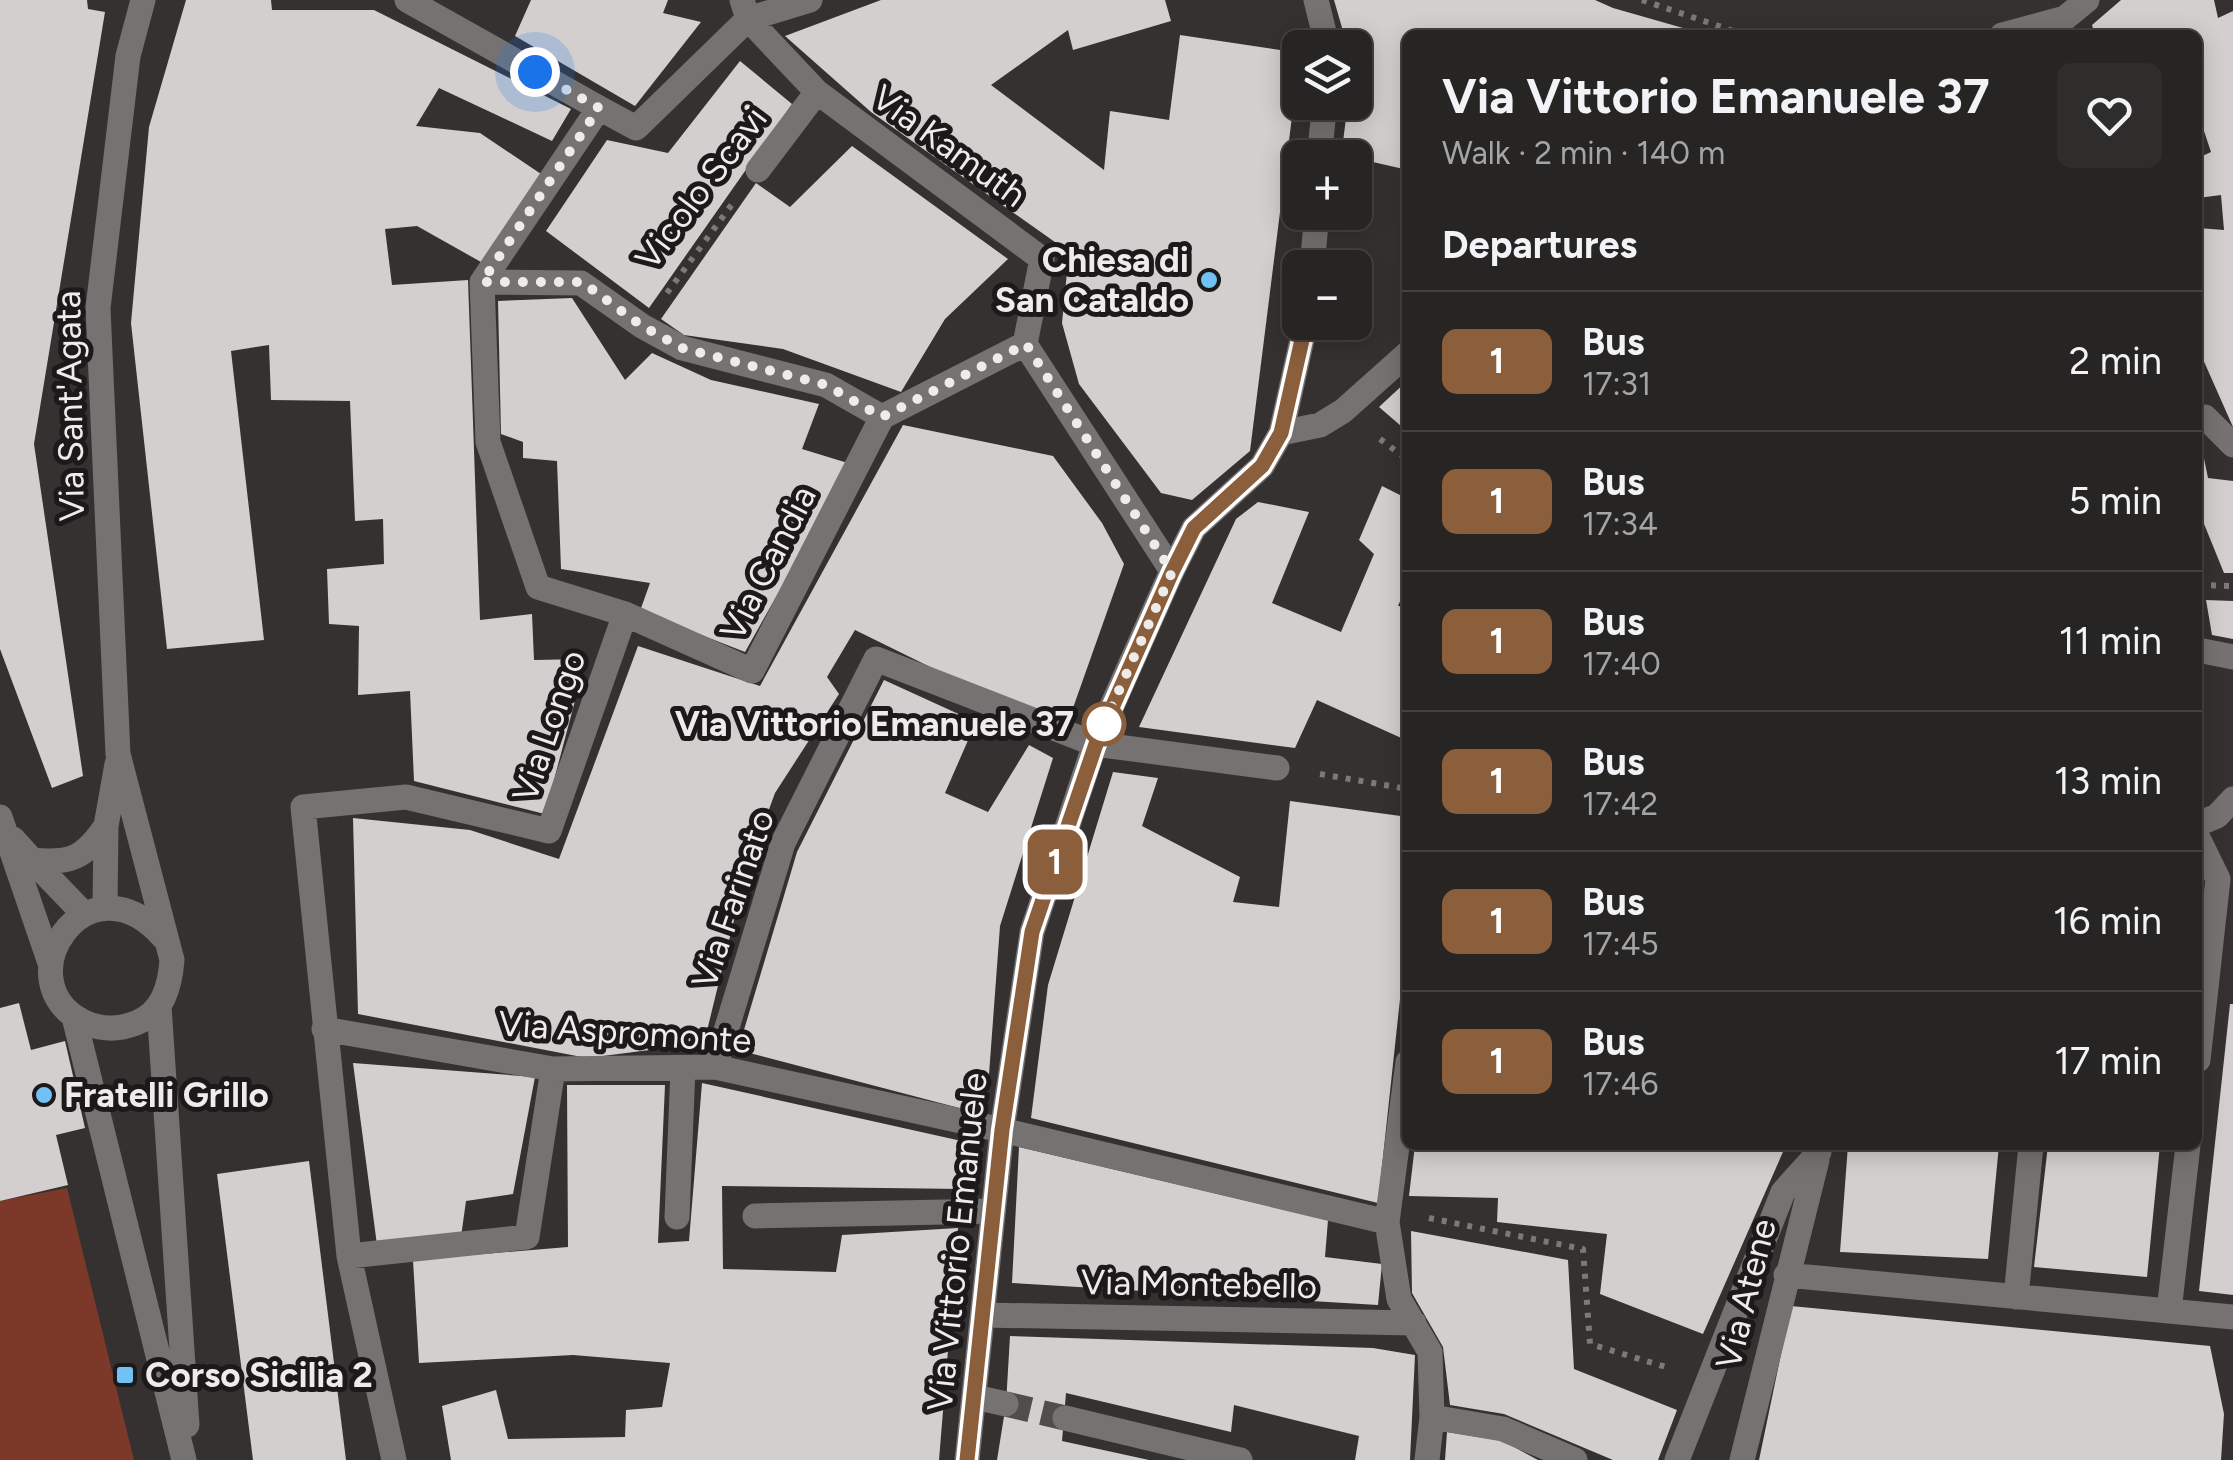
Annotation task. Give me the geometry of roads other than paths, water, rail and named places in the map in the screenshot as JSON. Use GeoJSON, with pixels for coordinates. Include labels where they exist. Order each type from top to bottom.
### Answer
{"type":"FeatureCollection","features":[{"type":"Feature","properties":{"kind":"street","name":"Via Sant'Agata"},"geometry":{"type":"LineString","coordinates":[[118,754],[98,308],[128,56],[143,0]]}},
{"type":"Feature","properties":{"kind":"street"},"geometry":{"type":"LineString","coordinates":[[407,0],[636,128],[745,10],[810,0]]}},
{"type":"Feature","properties":{"kind":"street"},"geometry":{"type":"LineString","coordinates":[[1316,0],[1324,30]]}},
{"type":"Feature","properties":{"kind":"street"},"geometry":{"type":"LineString","coordinates":[[2021,30],[2065,18],[2087,0]]}},
{"type":"Feature","properties":{"kind":"street","name":"Via Kamuth"},"geometry":{"type":"LineString","coordinates":[[745,10],[817,92],[1042,258],[1026,344]]}},
{"type":"Feature","properties":{"kind":"street","name":"Vicolo Scavi"},"geometry":{"type":"LineString","coordinates":[[758,170],[817,92]]}},
{"type":"Feature","properties":{"kind":"street"},"geometry":{"type":"LineString","coordinates":[[482,282],[599,108]]}},
{"type":"Feature","properties":{"kind":"street"},"geometry":{"type":"LineString","coordinates":[[482,282],[582,282],[642,326],[682,348],[826,385],[882,417],[1026,344],[1172,572]]}},
{"type":"Feature","properties":{"kind":"street","name":"Via Longo"},"geometry":{"type":"LineString","coordinates":[[394,1460],[349,1256],[304,807],[406,798],[549,831],[625,614],[538,587],[488,442],[482,282]]}},
{"type":"Feature","properties":{"kind":"street","name":"Via Vittorio Emanuele"},"geometry":{"type":"LineString","coordinates":[[967,1460],[1002,1130],[1032,932],[1096,744],[1172,572],[1194,528],[1262,466],[1281,433],[1302,340]]}},
{"type":"Feature","properties":{"kind":"street"},"geometry":{"type":"LineString","coordinates":[[1281,433],[1320,425],[1402,358]]}},
{"type":"Feature","properties":{"kind":"street","name":"Via Candia"},"geometry":{"type":"LineString","coordinates":[[625,614],[752,670],[882,417]]}},
{"type":"Feature","properties":{"kind":"street"},"geometry":{"type":"LineString","coordinates":[[2202,419],[2233,444]]}},
{"type":"Feature","properties":{"kind":"street"},"geometry":{"type":"LineString","coordinates":[[2202,651],[2233,657]]}},
{"type":"Feature","properties":{"kind":"street","name":"Via Farinato"},"geometry":{"type":"LineString","coordinates":[[715,1068],[782,843],[876,659],[1096,744],[1278,768]]}},
{"type":"Feature","properties":{"kind":"street"},"geometry":{"type":"LineString","coordinates":[[94,911],[118,754]]}},
{"type":"Feature","properties":{"kind":"street"},"geometry":{"type":"LineString","coordinates":[[3,824],[60,1002],[74,1017],[95,1027],[118,1029],[141,1022],[159,1006],[170,984],[172,960],[118,754]]}},
{"type":"Feature","properties":{"kind":"street"},"geometry":{"type":"LineString","coordinates":[[2202,822],[2217,816],[2233,799]]}},
{"type":"Feature","properties":{"kind":"street"},"geometry":{"type":"LineString","coordinates":[[3,824],[32,860],[94,911]]}},
{"type":"Feature","properties":{"kind":"street"},"geometry":{"type":"LineString","coordinates":[[32,860],[61,862],[90,850],[106,826]]}},
{"type":"Feature","properties":{"kind":"street"},"geometry":{"type":"LineString","coordinates":[[2202,846],[2218,879],[2202,1024]]}},
{"type":"Feature","properties":{"kind":"street"},"geometry":{"type":"LineString","coordinates":[[50,963],[67,926],[94,911],[128,910],[148,920],[163,937]]}},
{"type":"Feature","properties":{"kind":"street"},"geometry":{"type":"LineString","coordinates":[[159,1006],[187,1460]]}},
{"type":"Feature","properties":{"kind":"street"},"geometry":{"type":"LineString","coordinates":[[74,1017],[187,1460]]}},
{"type":"Feature","properties":{"kind":"street","name":"Via Aspromonte"},"geometry":{"type":"LineString","coordinates":[[324,1029],[553,1069],[715,1068],[1388,1216]]}},
{"type":"Feature","properties":{"kind":"street"},"geometry":{"type":"LineString","coordinates":[[676,1218],[683,1068]]}},
{"type":"Feature","properties":{"kind":"street"},"geometry":{"type":"LineString","coordinates":[[349,1256],[527,1237],[553,1069]]}},
{"type":"Feature","properties":{"kind":"street"},"geometry":{"type":"LineString","coordinates":[[1402,1108],[1388,1216],[1399,1299],[1430,1352],[1432,1416],[1427,1460]]}},
{"type":"Feature","properties":{"kind":"street"},"geometry":{"type":"LineString","coordinates":[[1677,1460],[1783,1192],[1818,1150]]}},
{"type":"Feature","properties":{"kind":"street","name":"Via Atene"},"geometry":{"type":"LineString","coordinates":[[1742,1460],[1819,1150]]}},
{"type":"Feature","properties":{"kind":"street"},"geometry":{"type":"LineString","coordinates":[[2016,1296],[2030,1150]]}},
{"type":"Feature","properties":{"kind":"street"},"geometry":{"type":"LineString","coordinates":[[2170,1310],[2187,1150]]}},
{"type":"Feature","properties":{"kind":"street"},"geometry":{"type":"LineString","coordinates":[[756,1216],[993,1212]]}},
{"type":"Feature","properties":{"kind":"street"},"geometry":{"type":"LineString","coordinates":[[1786,1275],[2233,1316]]}},
{"type":"Feature","properties":{"kind":"street","name":"Via Montebello"},"geometry":{"type":"LineString","coordinates":[[983,1315],[1414,1323]]}},
{"type":"Feature","properties":{"kind":"street"},"geometry":{"type":"LineString","coordinates":[[975,1396],[1006,1404]]}},
{"type":"Feature","properties":{"kind":"street"},"geometry":{"type":"LineString","coordinates":[[1432,1416],[1503,1429],[1575,1460]]}},
{"type":"Feature","properties":{"kind":"street"},"geometry":{"type":"LineString","coordinates":[[1066,1418],[1240,1460]]}},
{"type":"Feature","properties":{"kind":"tunnel"},"geometry":{"type":"LineString","coordinates":[[1006,1404],[1065,1418]]}},
{"type":"Feature","properties":{"kind":"place","name":"Chiesa di San Cataldo"},"geometry":{"type":"Point","coordinates":[1209,280]}},
{"type":"Feature","properties":{"kind":"place","name":"Via Vittorio Emanuele 37"},"geometry":{"type":"Point","coordinates":[1104,724]}},
{"type":"Feature","properties":{"kind":"place","name":"Fratelli Grillo"},"geometry":{"type":"Point","coordinates":[44,1095]}},
{"type":"Feature","properties":{"kind":"place","name":"Corso Sicilia 2"},"geometry":{"type":"Point","coordinates":[125,1375]}}]}
